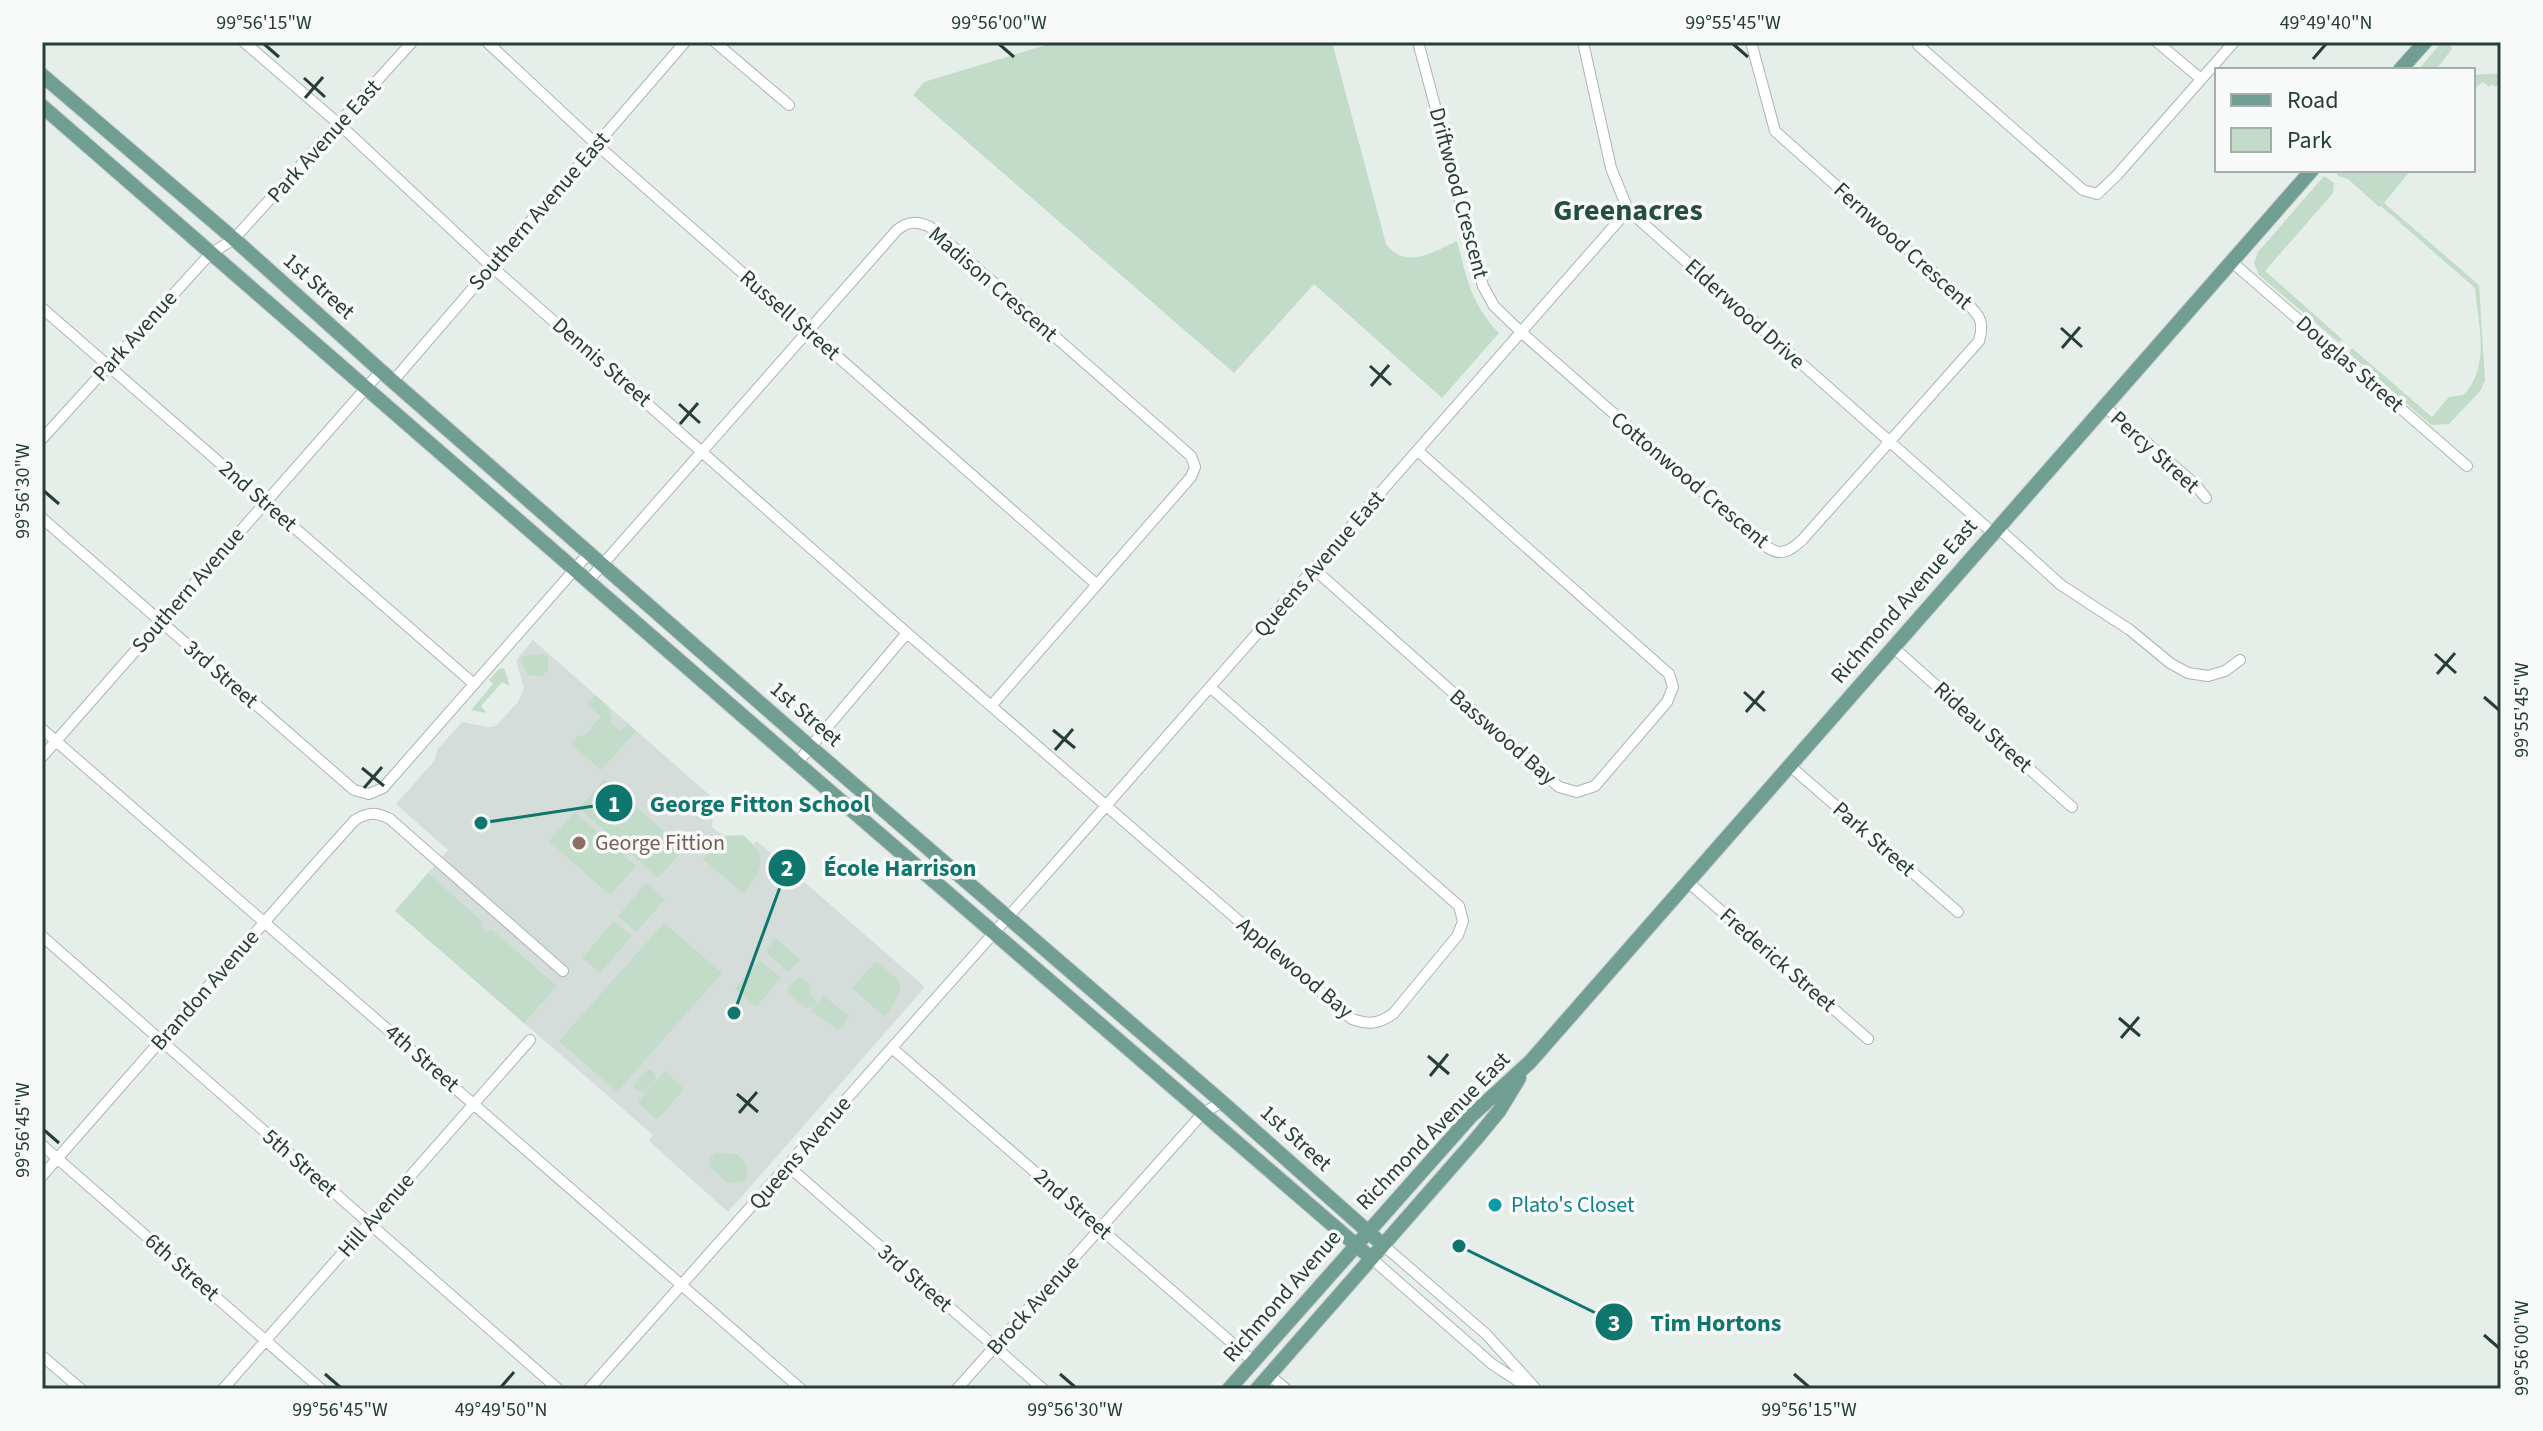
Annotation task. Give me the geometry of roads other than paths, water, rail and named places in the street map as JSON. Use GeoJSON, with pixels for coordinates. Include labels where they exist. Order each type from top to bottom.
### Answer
{"type":"FeatureCollection","features":[{"type":"Feature","properties":{"kind":"main road"},"geometry":{"type":"LineString","coordinates":[[2402,68],[2425,42]]}},
{"type":"Feature","properties":{"kind":"main road","name":"1st Street"},"geometry":{"type":"LineString","coordinates":[[42,75],[234,239],[810,747],[1383,1245]]}},
{"type":"Feature","properties":{"kind":"main road","name":"1st Street"},"geometry":{"type":"LineString","coordinates":[[42,106],[1371,1258]]}},
{"type":"Feature","properties":{"kind":"main road","name":"Richmond Avenue East"},"geometry":{"type":"LineString","coordinates":[[1368,1231],[1471,1116],[1530,1062],[2310,172]]}},
{"type":"Feature","properties":{"kind":"main road","name":"Richmond Avenue East"},"geometry":{"type":"LineString","coordinates":[[1383,1245],[1492,1120],[1530,1062]]}},
{"type":"Feature","properties":{"kind":"main road","name":"Richmond Avenue"},"geometry":{"type":"LineString","coordinates":[[1229,1389],[1368,1231]]}},
{"type":"Feature","properties":{"kind":"main road","name":"Richmond Avenue"},"geometry":{"type":"LineString","coordinates":[[1257,1389],[1383,1245]]}},
{"type":"Feature","properties":{"kind":"street","name":"Dennis Street"},"geometry":{"type":"LineString","coordinates":[[244,42],[340,125],[491,266],[1107,805]]}},
{"type":"Feature","properties":{"kind":"street","name":"Park Avenue East"},"geometry":{"type":"LineString","coordinates":[[234,239],[412,42]]}},
{"type":"Feature","properties":{"kind":"street","name":"Russell Street"},"geometry":{"type":"LineString","coordinates":[[487,42],[596,144],[1096,584]]}},
{"type":"Feature","properties":{"kind":"street","name":"Southern Avenue East"},"geometry":{"type":"LineString","coordinates":[[393,381],[685,42]]}},
{"type":"Feature","properties":{"kind":"street"},"geometry":{"type":"LineString","coordinates":[[715,42],[789,105]]}},
{"type":"Feature","properties":{"kind":"street","name":"Driftwood Crescent"},"geometry":{"type":"LineString","coordinates":[[1418,42],[1483,286],[1494,306],[1521,332]]}},
{"type":"Feature","properties":{"kind":"street","name":"Elderwood Drive"},"geometry":{"type":"LineString","coordinates":[[1583,42],[1611,168],[1628,210],[1888,443],[1995,530],[2013,540],[2061,585],[2188,673],[2208,676],[2225,671],[2240,660]]}},
{"type":"Feature","properties":{"kind":"street","name":"Fernwood Crescent"},"geometry":{"type":"LineString","coordinates":[[1751,42],[1775,131],[1978,314],[1983,329],[1979,341],[1888,443]]}},
{"type":"Feature","properties":{"kind":"street"},"geometry":{"type":"LineString","coordinates":[[1917,42],[2083,190],[2097,194],[2234,42]]}},
{"type":"Feature","properties":{"kind":"street"},"geometry":{"type":"LineString","coordinates":[[2157,42],[2201,79]]}},
{"type":"Feature","properties":{"kind":"street","name":"Queens Avenue East"},"geometry":{"type":"LineString","coordinates":[[1009,917],[1628,210]]}},
{"type":"Feature","properties":{"kind":"street","name":"Madison Crescent"},"geometry":{"type":"LineString","coordinates":[[588,581],[897,230],[906,223],[919,222],[930,227],[1191,456],[1195,467],[1191,477],[991,706]]}},
{"type":"Feature","properties":{"kind":"street","name":"Park Avenue"},"geometry":{"type":"LineString","coordinates":[[42,439],[210,254],[234,239]]}},
{"type":"Feature","properties":{"kind":"street","name":"Douglas Street"},"geometry":{"type":"LineString","coordinates":[[2232,262],[2467,466]]}},
{"type":"Feature","properties":{"kind":"street","name":"2nd Street"},"geometry":{"type":"LineString","coordinates":[[42,308],[474,684]]}},
{"type":"Feature","properties":{"kind":"street","name":"Cottonwood Crescent"},"geometry":{"type":"LineString","coordinates":[[1521,332],[1743,528],[1769,549],[1780,553],[1792,550],[1803,539],[1888,443]]}},
{"type":"Feature","properties":{"kind":"street","name":"Southern Avenue"},"geometry":{"type":"LineString","coordinates":[[42,757],[381,371]]}},
{"type":"Feature","properties":{"kind":"street","name":"Percy Street"},"geometry":{"type":"LineString","coordinates":[[2104,406],[2195,484],[2206,498]]}},
{"type":"Feature","properties":{"kind":"street","name":"Basswood Bay"},"geometry":{"type":"LineString","coordinates":[[1314,569],[1559,787],[1577,792],[1595,786],[1667,702],[1673,687],[1669,674],[1418,451]]}},
{"type":"Feature","properties":{"kind":"street","name":"3rd Street"},"geometry":{"type":"LineString","coordinates":[[42,518],[354,790],[365,794],[383,788],[474,684]]}},
{"type":"Feature","properties":{"kind":"street"},"geometry":{"type":"LineString","coordinates":[[474,684],[589,553]]}},
{"type":"Feature","properties":{"kind":"street"},"geometry":{"type":"LineString","coordinates":[[797,763],[907,633]]}},
{"type":"Feature","properties":{"kind":"street","name":"Rideau Street"},"geometry":{"type":"LineString","coordinates":[[1893,647],[2072,807]]}},
{"type":"Feature","properties":{"kind":"street","name":"Applewood Bay"},"geometry":{"type":"LineString","coordinates":[[1107,805],[1352,1019],[1366,1024],[1380,1022],[1393,1014],[1458,935],[1463,921],[1459,906],[1210,687]]}},
{"type":"Feature","properties":{"kind":"street","name":"4th Street"},"geometry":{"type":"LineString","coordinates":[[42,729],[801,1389]]}},
{"type":"Feature","properties":{"kind":"street","name":"Park Street"},"geometry":{"type":"LineString","coordinates":[[1790,766],[1958,912]]}},
{"type":"Feature","properties":{"kind":"street","name":"Brandon Avenue"},"geometry":{"type":"LineString","coordinates":[[42,1176],[355,820],[373,813],[390,819],[563,971]]}},
{"type":"Feature","properties":{"kind":"street","name":"Frederick Street"},"geometry":{"type":"LineString","coordinates":[[1688,882],[1868,1039]]}},
{"type":"Feature","properties":{"kind":"street","name":"Queens Avenue"},"geometry":{"type":"LineString","coordinates":[[589,1389],[1009,917]]}},
{"type":"Feature","properties":{"kind":"street","name":"5th Street"},"geometry":{"type":"LineString","coordinates":[[42,936],[558,1389]]}},
{"type":"Feature","properties":{"kind":"street","name":"Hill Avenue"},"geometry":{"type":"LineString","coordinates":[[223,1389],[530,1040]]}},
{"type":"Feature","properties":{"kind":"street","name":"2nd Street"},"geometry":{"type":"LineString","coordinates":[[892,1048],[1254,1362]]}},
{"type":"Feature","properties":{"kind":"street","name":"Brock Avenue"},"geometry":{"type":"LineString","coordinates":[[957,1389],[1203,1113],[1222,1102]]}},
{"type":"Feature","properties":{"kind":"street","name":"6th Street"},"geometry":{"type":"LineString","coordinates":[[42,1145],[321,1389]]}},
{"type":"Feature","properties":{"kind":"street","name":"3rd Street"},"geometry":{"type":"LineString","coordinates":[[788,1166],[1043,1389]]}},
{"type":"Feature","properties":{"kind":"street","name":"1st Street"},"geometry":{"type":"LineString","coordinates":[[1383,1245],[1486,1334],[1533,1389]]}},
{"type":"Feature","properties":{"kind":"street","name":"1st Street"},"geometry":{"type":"LineString","coordinates":[[1371,1258],[1492,1364],[1533,1389]]}},
{"type":"Feature","properties":{"kind":"street"},"geometry":{"type":"LineString","coordinates":[[42,1356],[81,1389]]}},
{"type":"Feature","properties":{"kind":"street"},"geometry":{"type":"LineString","coordinates":[[1269,1375],[1286,1389]]}},
{"type":"Feature","properties":{"kind":"place","name":"George Fitton School"},"geometry":{"type":"Point","coordinates":[481,823]}},
{"type":"Feature","properties":{"kind":"place","name":"George Fittion"},"geometry":{"type":"Point","coordinates":[579,843]}},
{"type":"Feature","properties":{"kind":"place","name":"École Harrison"},"geometry":{"type":"Point","coordinates":[734,1013]}},
{"type":"Feature","properties":{"kind":"place","name":"Plato's Closet"},"geometry":{"type":"Point","coordinates":[1495,1205]}},
{"type":"Feature","properties":{"kind":"place","name":"Tim Hortons"},"geometry":{"type":"Point","coordinates":[1459,1246]}},
{"type":"Feature","properties":{"kind":"district","name":"Greenacres"},"geometry":{"type":"Point","coordinates":[1628,210]}}]}
